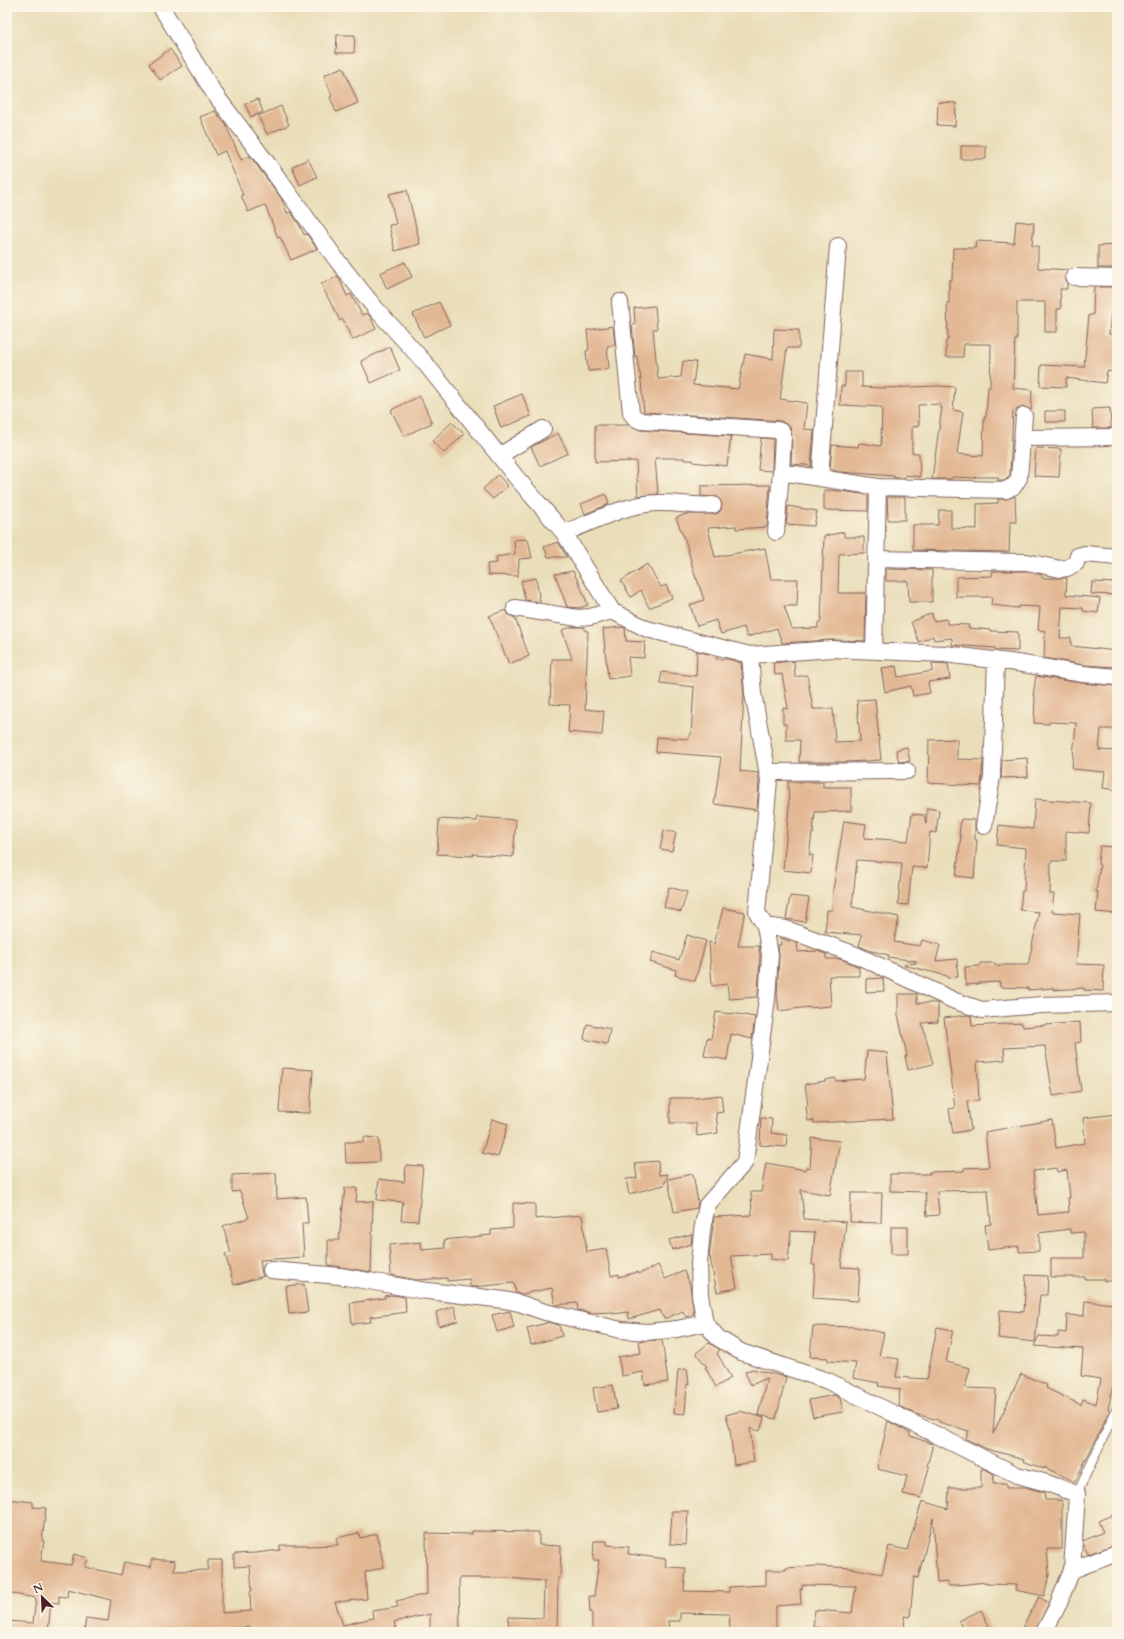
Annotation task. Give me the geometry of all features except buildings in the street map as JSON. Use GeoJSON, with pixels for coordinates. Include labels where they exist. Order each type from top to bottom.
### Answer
{"type":"FeatureCollection","features":[{"type":"Feature","properties":{"kind":"street"},"geometry":{"type":"LineString","coordinates":[[161,7],[214,93],[270,167],[336,260],[376,309],[426,363],[499,456],[564,533],[612,611],[647,630],[750,654],[832,650],[944,654],[996,660],[1083,674],[1117,677]]}},
{"type":"Feature","properties":{"kind":"street"},"geometry":{"type":"LineString","coordinates":[[820,478],[838,246]]}},
{"type":"Feature","properties":{"kind":"street"},"geometry":{"type":"LineString","coordinates":[[1074,277],[1117,278]]}},
{"type":"Feature","properties":{"kind":"street"},"geometry":{"type":"LineString","coordinates":[[620,302],[631,412],[635,418],[641,421],[777,430],[782,432],[781,472],[776,532]]}},
{"type":"Feature","properties":{"kind":"street"},"geometry":{"type":"LineString","coordinates":[[781,472],[878,487],[1006,490],[1014,486],[1019,478],[1024,416]]}},
{"type":"Feature","properties":{"kind":"street"},"geometry":{"type":"LineString","coordinates":[[499,456],[544,429]]}},
{"type":"Feature","properties":{"kind":"street"},"geometry":{"type":"LineString","coordinates":[[1022,438],[1117,437]]}},
{"type":"Feature","properties":{"kind":"street"},"geometry":{"type":"LineString","coordinates":[[874,651],[878,487]]}},
{"type":"Feature","properties":{"kind":"street"},"geometry":{"type":"LineString","coordinates":[[564,533],[640,505],[658,502],[702,507],[713,505]]}},
{"type":"Feature","properties":{"kind":"street"},"geometry":{"type":"LineString","coordinates":[[876,559],[1027,562],[1060,569],[1067,568],[1076,563],[1078,556],[1085,554],[1117,557]]}},
{"type":"Feature","properties":{"kind":"street"},"geometry":{"type":"LineString","coordinates":[[515,608],[578,618],[590,617],[612,611]]}},
{"type":"Feature","properties":{"kind":"street"},"geometry":{"type":"LineString","coordinates":[[750,654],[753,693],[768,780],[757,912],[765,926],[770,955],[767,998],[745,1162],[708,1205],[702,1231],[699,1280],[705,1323],[718,1338],[741,1352],[828,1381],[1017,1475],[1047,1483],[1077,1494],[1072,1570],[1044,1632]]}},
{"type":"Feature","properties":{"kind":"street"},"geometry":{"type":"LineString","coordinates":[[984,826],[992,777],[996,660]]}},
{"type":"Feature","properties":{"kind":"street"},"geometry":{"type":"LineString","coordinates":[[767,772],[907,771]]}},
{"type":"Feature","properties":{"kind":"street"},"geometry":{"type":"LineString","coordinates":[[765,926],[786,929],[856,955],[955,1001],[982,1010],[1042,1005],[1117,1003]]}},
{"type":"Feature","properties":{"kind":"street"},"geometry":{"type":"LineString","coordinates":[[271,1270],[340,1276],[427,1291],[504,1300],[519,1303],[545,1312],[621,1330],[647,1332],[677,1329],[705,1323]]}},
{"type":"Feature","properties":{"kind":"street"},"geometry":{"type":"LineString","coordinates":[[1072,1570],[1117,1553]]}},
{"type":"Feature","properties":{"kind":"lane"},"geometry":{"type":"LineString","coordinates":[[1077,1494],[1117,1408]]}}]}
